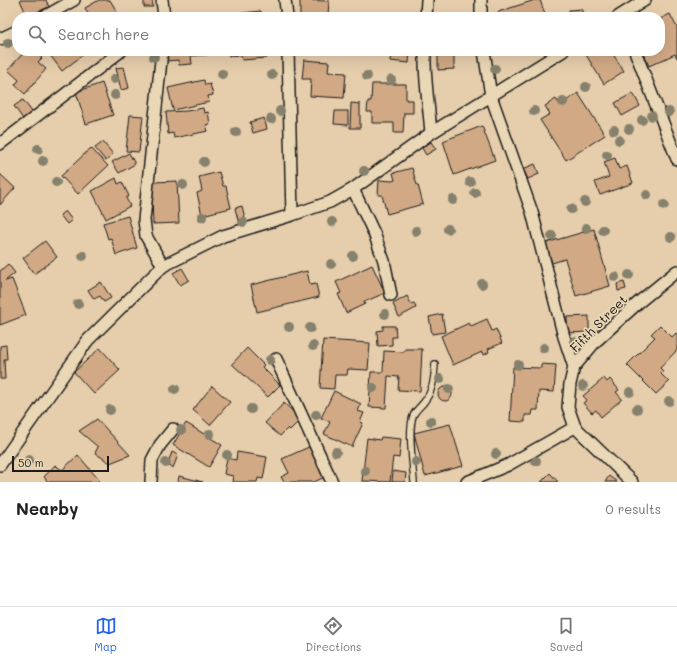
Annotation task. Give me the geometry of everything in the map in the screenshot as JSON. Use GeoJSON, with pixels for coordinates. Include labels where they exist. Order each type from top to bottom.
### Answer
{"type":"FeatureCollection","features":[{"type":"Feature","properties":{"kind":"street"},"geometry":{"type":"LineString","coordinates":[[53,12],[74,0]]}},
{"type":"Feature","properties":{"kind":"street"},"geometry":{"type":"LineString","coordinates":[[162,0],[163,12]]}},
{"type":"Feature","properties":{"kind":"street"},"geometry":{"type":"LineString","coordinates":[[286,0],[287,12]]}},
{"type":"Feature","properties":{"kind":"street"},"geometry":{"type":"LineString","coordinates":[[426,12],[427,0]]}},
{"type":"Feature","properties":{"kind":"street"},"geometry":{"type":"LineString","coordinates":[[481,0],[482,12]]}},
{"type":"Feature","properties":{"kind":"street"},"geometry":{"type":"LineString","coordinates":[[627,12],[645,0]]}},
{"type":"Feature","properties":{"kind":"street"},"geometry":{"type":"LineString","coordinates":[[0,38],[12,33]]}},
{"type":"Feature","properties":{"kind":"street"},"geometry":{"type":"LineString","coordinates":[[0,144],[115,56]]}},
{"type":"Feature","properties":{"kind":"street"},"geometry":{"type":"LineString","coordinates":[[161,56],[144,220],[146,236],[163,266]]}},
{"type":"Feature","properties":{"kind":"street"},"geometry":{"type":"LineString","coordinates":[[288,56],[292,215]]}},
{"type":"Feature","properties":{"kind":"street"},"geometry":{"type":"LineString","coordinates":[[425,56],[424,68],[431,133]]}},
{"type":"Feature","properties":{"kind":"street"},"geometry":{"type":"LineString","coordinates":[[485,56],[491,96],[532,212],[564,337],[574,367]]}},
{"type":"Feature","properties":{"kind":"street"},"geometry":{"type":"LineString","coordinates":[[0,465],[88,340],[163,266],[223,236],[330,202],[352,189],[431,133],[555,56]]}},
{"type":"Feature","properties":{"kind":"street"},"geometry":{"type":"LineString","coordinates":[[637,56],[677,159]]}},
{"type":"Feature","properties":{"kind":"street"},"geometry":{"type":"LineString","coordinates":[[352,189],[374,233],[384,261],[391,295]]}},
{"type":"Feature","properties":{"kind":"street","name":"Fifth Street"},"geometry":{"type":"LineString","coordinates":[[632,482],[575,427],[568,407],[570,384],[574,367],[595,342],[638,302],[677,271]]}},
{"type":"Feature","properties":{"kind":"street"},"geometry":{"type":"LineString","coordinates":[[276,359],[332,482]]}},
{"type":"Feature","properties":{"kind":"street"},"geometry":{"type":"LineString","coordinates":[[467,482],[508,465],[575,427]]}},
{"type":"Feature","properties":{"kind":"street"},"geometry":{"type":"LineString","coordinates":[[150,482],[152,460],[160,445],[173,429]]}},
{"type":"Feature","properties":{"kind":"lane"},"geometry":{"type":"LineString","coordinates":[[414,482],[410,430],[414,414],[425,402],[431,391],[434,381],[435,364]]}},
{"type":"Feature","properties":{"kind":"building"},"geometry":{"type":"Polygon","coordinates":[[[20,0],[46,0],[49,7],[37,12],[25,12],[20,0]]]}},
{"type":"Feature","properties":{"kind":"building"},"geometry":{"type":"Polygon","coordinates":[[[99,0],[110,0],[117,12],[87,12],[85,8],[99,0]]]}},
{"type":"Feature","properties":{"kind":"building"},"geometry":{"type":"Polygon","coordinates":[[[144,0],[152,0],[153,7],[144,7],[144,0]]]}},
{"type":"Feature","properties":{"kind":"building"},"geometry":{"type":"Polygon","coordinates":[[[300,0],[329,1],[328,12],[300,12],[300,0]]]}},
{"type":"Feature","properties":{"kind":"building"},"geometry":{"type":"Polygon","coordinates":[[[535,0],[540,0],[544,12],[498,12],[535,0]]]}},
{"type":"Feature","properties":{"kind":"building"},"geometry":{"type":"Polygon","coordinates":[[[582,9],[582,12],[569,12],[569,10],[582,9]]]}},
{"type":"Feature","properties":{"kind":"building"},"geometry":{"type":"Polygon","coordinates":[[[670,14],[677,26],[677,58],[675,54],[649,66],[644,56],[665,56],[665,16],[670,14]]]}},
{"type":"Feature","properties":{"kind":"building"},"geometry":{"type":"Polygon","coordinates":[[[21,56],[40,56],[42,58],[38,62],[46,69],[25,94],[15,85],[19,80],[8,70],[21,56]]]}},
{"type":"Feature","properties":{"kind":"building"},"geometry":{"type":"Polygon","coordinates":[[[51,56],[82,56],[62,71],[51,56]]]}},
{"type":"Feature","properties":{"kind":"building"},"geometry":{"type":"Polygon","coordinates":[[[167,56],[191,56],[192,64],[179,65],[178,60],[167,61],[167,56]]]}},
{"type":"Feature","properties":{"kind":"building"},"geometry":{"type":"Polygon","coordinates":[[[241,56],[267,56],[267,58],[242,60],[241,56]]]}},
{"type":"Feature","properties":{"kind":"building"},"geometry":{"type":"Polygon","coordinates":[[[390,56],[410,56],[409,63],[390,61],[390,56]]]}},
{"type":"Feature","properties":{"kind":"building"},"geometry":{"type":"Polygon","coordinates":[[[438,56],[454,56],[454,69],[438,70],[438,56]]]}},
{"type":"Feature","properties":{"kind":"building"},"geometry":{"type":"Polygon","coordinates":[[[587,56],[614,56],[624,71],[604,84],[587,56]]]}},
{"type":"Feature","properties":{"kind":"building"},"geometry":{"type":"Polygon","coordinates":[[[304,60],[329,62],[328,72],[346,73],[344,98],[310,96],[311,79],[302,79],[304,60]]]}},
{"type":"Feature","properties":{"kind":"building"},"geometry":{"type":"Polygon","coordinates":[[[124,67],[129,88],[121,90],[116,68],[124,67]]]}},
{"type":"Feature","properties":{"kind":"building"},"geometry":{"type":"Polygon","coordinates":[[[204,80],[205,85],[210,84],[213,95],[208,96],[209,102],[173,110],[168,88],[204,80]]]}},
{"type":"Feature","properties":{"kind":"building"},"geometry":{"type":"Polygon","coordinates":[[[102,83],[113,115],[86,124],[76,92],[102,83]]]}},
{"type":"Feature","properties":{"kind":"building"},"geometry":{"type":"Polygon","coordinates":[[[372,84],[406,84],[406,100],[413,100],[413,113],[404,113],[403,133],[394,133],[394,123],[372,123],[372,112],[367,112],[368,101],[371,101],[372,84]]]}},
{"type":"Feature","properties":{"kind":"building"},"geometry":{"type":"Polygon","coordinates":[[[578,93],[605,135],[566,160],[540,120],[550,114],[545,106],[556,99],[560,105],[578,93]]]}},
{"type":"Feature","properties":{"kind":"building"},"geometry":{"type":"Polygon","coordinates":[[[633,93],[640,106],[622,116],[615,103],[633,93]]]}},
{"type":"Feature","properties":{"kind":"building"},"geometry":{"type":"Polygon","coordinates":[[[23,100],[33,113],[23,119],[14,106],[23,100]]]}},
{"type":"Feature","properties":{"kind":"building"},"geometry":{"type":"Polygon","coordinates":[[[351,103],[360,104],[360,128],[350,128],[351,103]]]}},
{"type":"Feature","properties":{"kind":"building"},"geometry":{"type":"Polygon","coordinates":[[[203,108],[204,113],[208,112],[210,124],[206,125],[208,131],[174,138],[173,133],[168,134],[166,112],[187,111],[203,108]]]}},
{"type":"Feature","properties":{"kind":"building"},"geometry":{"type":"Polygon","coordinates":[[[335,111],[348,111],[348,125],[334,124],[335,111]]]}},
{"type":"Feature","properties":{"kind":"building"},"geometry":{"type":"Polygon","coordinates":[[[130,115],[143,116],[139,152],[126,151],[130,115]]]}},
{"type":"Feature","properties":{"kind":"building"},"geometry":{"type":"Polygon","coordinates":[[[264,118],[267,129],[253,133],[250,122],[264,118]]]}},
{"type":"Feature","properties":{"kind":"building"},"geometry":{"type":"Polygon","coordinates":[[[482,126],[495,160],[454,175],[443,141],[482,126]]]}},
{"type":"Feature","properties":{"kind":"building"},"geometry":{"type":"Polygon","coordinates":[[[103,142],[113,154],[106,161],[95,148],[103,142]]]}},
{"type":"Feature","properties":{"kind":"building"},"geometry":{"type":"Polygon","coordinates":[[[431,142],[436,149],[426,155],[422,148],[431,142]]]}},
{"type":"Feature","properties":{"kind":"building"},"geometry":{"type":"Polygon","coordinates":[[[91,148],[108,166],[78,194],[61,176],[91,148]]]}},
{"type":"Feature","properties":{"kind":"building"},"geometry":{"type":"Polygon","coordinates":[[[129,153],[135,164],[119,173],[112,162],[129,153]]]}},
{"type":"Feature","properties":{"kind":"building"},"geometry":{"type":"Polygon","coordinates":[[[615,158],[619,169],[627,166],[633,183],[600,195],[595,182],[609,177],[604,162],[615,158]]]}},
{"type":"Feature","properties":{"kind":"building"},"geometry":{"type":"Polygon","coordinates":[[[535,164],[539,174],[528,179],[523,169],[535,164]]]}},
{"type":"Feature","properties":{"kind":"building"},"geometry":{"type":"Polygon","coordinates":[[[412,168],[423,204],[387,214],[382,195],[378,195],[379,180],[395,180],[393,173],[412,168]]]}},
{"type":"Feature","properties":{"kind":"building"},"geometry":{"type":"Polygon","coordinates":[[[219,172],[223,186],[226,186],[231,208],[202,215],[197,193],[202,191],[199,177],[219,172]]]}},
{"type":"Feature","properties":{"kind":"building"},"geometry":{"type":"Polygon","coordinates":[[[0,174],[15,188],[0,205],[0,174]]]}},
{"type":"Feature","properties":{"kind":"building"},"geometry":{"type":"Polygon","coordinates":[[[116,178],[118,184],[122,182],[129,196],[126,198],[130,206],[106,219],[92,191],[116,178]]]}},
{"type":"Feature","properties":{"kind":"building"},"geometry":{"type":"Polygon","coordinates":[[[177,181],[179,223],[153,224],[153,182],[177,181]]]}},
{"type":"Feature","properties":{"kind":"building"},"geometry":{"type":"Polygon","coordinates":[[[242,206],[245,218],[238,220],[235,208],[242,206]]]}},
{"type":"Feature","properties":{"kind":"building"},"geometry":{"type":"Polygon","coordinates":[[[65,211],[72,220],[67,224],[60,215],[65,211]]]}},
{"type":"Feature","properties":{"kind":"building"},"geometry":{"type":"Polygon","coordinates":[[[128,216],[137,248],[116,255],[111,238],[108,239],[103,223],[128,216]]]}},
{"type":"Feature","properties":{"kind":"building"},"geometry":{"type":"Polygon","coordinates":[[[594,229],[610,286],[576,296],[565,259],[552,263],[546,243],[594,229]]]}},
{"type":"Feature","properties":{"kind":"building"},"geometry":{"type":"Polygon","coordinates":[[[45,241],[57,257],[34,274],[23,258],[45,241]]]}},
{"type":"Feature","properties":{"kind":"building"},"geometry":{"type":"Polygon","coordinates":[[[8,264],[15,273],[5,281],[12,279],[26,315],[0,325],[0,271],[8,264]]]}},
{"type":"Feature","properties":{"kind":"building"},"geometry":{"type":"Polygon","coordinates":[[[372,265],[385,293],[364,302],[365,304],[346,313],[338,294],[341,293],[336,282],[372,265]]]}},
{"type":"Feature","properties":{"kind":"building"},"geometry":{"type":"Polygon","coordinates":[[[182,268],[189,280],[180,285],[173,273],[182,268]]]}},
{"type":"Feature","properties":{"kind":"building"},"geometry":{"type":"Polygon","coordinates":[[[307,271],[310,285],[316,284],[319,297],[257,312],[251,285],[307,271]]]}},
{"type":"Feature","properties":{"kind":"building"},"geometry":{"type":"Polygon","coordinates":[[[101,282],[111,298],[104,302],[100,296],[94,299],[88,290],[101,282]]]}},
{"type":"Feature","properties":{"kind":"building"},"geometry":{"type":"Polygon","coordinates":[[[624,282],[626,289],[618,291],[617,284],[624,282]]]}},
{"type":"Feature","properties":{"kind":"building"},"geometry":{"type":"Polygon","coordinates":[[[407,296],[411,304],[414,303],[416,308],[399,317],[393,304],[407,296]]]}},
{"type":"Feature","properties":{"kind":"building"},"geometry":{"type":"Polygon","coordinates":[[[442,314],[445,332],[432,334],[429,317],[442,314]]]}},
{"type":"Feature","properties":{"kind":"building"},"geometry":{"type":"Polygon","coordinates":[[[589,316],[589,332],[567,333],[567,317],[589,316]]]}},
{"type":"Feature","properties":{"kind":"building"},"geometry":{"type":"Polygon","coordinates":[[[487,319],[492,331],[496,329],[502,343],[488,349],[489,352],[484,355],[482,352],[453,365],[441,336],[469,323],[471,326],[487,319]]]}},
{"type":"Feature","properties":{"kind":"building"},"geometry":{"type":"Polygon","coordinates":[[[660,325],[672,337],[676,333],[677,334],[677,350],[660,368],[663,371],[661,374],[669,382],[656,394],[627,365],[655,337],[651,334],[660,325]]]}},
{"type":"Feature","properties":{"kind":"building"},"geometry":{"type":"Polygon","coordinates":[[[383,326],[395,326],[396,337],[392,337],[392,345],[378,346],[377,331],[383,330],[383,326]]]}},
{"type":"Feature","properties":{"kind":"building"},"geometry":{"type":"Polygon","coordinates":[[[323,340],[370,343],[368,370],[348,369],[347,375],[335,375],[334,389],[320,388],[323,340]]]}},
{"type":"Feature","properties":{"kind":"building"},"geometry":{"type":"Polygon","coordinates":[[[6,345],[7,359],[4,359],[5,379],[0,379],[0,346],[6,345]]]}},
{"type":"Feature","properties":{"kind":"building"},"geometry":{"type":"Polygon","coordinates":[[[100,348],[120,370],[94,394],[74,372],[100,348]]]}},
{"type":"Feature","properties":{"kind":"building"},"geometry":{"type":"Polygon","coordinates":[[[247,348],[264,365],[262,367],[280,385],[268,397],[232,364],[247,348]]]}},
{"type":"Feature","properties":{"kind":"building"},"geometry":{"type":"Polygon","coordinates":[[[405,349],[422,349],[420,391],[398,390],[399,377],[388,376],[386,408],[369,407],[371,372],[383,372],[384,351],[404,352],[405,349]]]}},
{"type":"Feature","properties":{"kind":"building"},"geometry":{"type":"Polygon","coordinates":[[[541,364],[556,365],[554,392],[539,391],[538,410],[533,410],[532,415],[525,415],[525,422],[510,421],[513,367],[541,368],[541,364]]]}},
{"type":"Feature","properties":{"kind":"building"},"geometry":{"type":"Polygon","coordinates":[[[604,378],[607,382],[610,379],[619,390],[616,392],[622,399],[601,417],[596,410],[592,413],[583,403],[587,400],[583,396],[604,378]]]}},
{"type":"Feature","properties":{"kind":"building"},"geometry":{"type":"Polygon","coordinates":[[[212,386],[230,402],[210,425],[193,410],[212,386]]]}},
{"type":"Feature","properties":{"kind":"building"},"geometry":{"type":"Polygon","coordinates":[[[442,387],[448,387],[452,391],[452,397],[448,401],[442,401],[438,397],[438,391],[442,387]]]}},
{"type":"Feature","properties":{"kind":"building"},"geometry":{"type":"Polygon","coordinates":[[[334,391],[361,404],[358,411],[364,413],[360,422],[363,423],[352,447],[324,434],[330,422],[321,418],[334,391]]]}},
{"type":"Feature","properties":{"kind":"building"},"geometry":{"type":"Polygon","coordinates":[[[284,403],[301,419],[290,430],[288,428],[280,436],[265,423],[284,403]]]}},
{"type":"Feature","properties":{"kind":"building"},"geometry":{"type":"Polygon","coordinates":[[[97,419],[130,455],[110,463],[95,453],[98,447],[79,431],[97,419]]]}},
{"type":"Feature","properties":{"kind":"building"},"geometry":{"type":"Polygon","coordinates":[[[186,423],[222,445],[209,467],[173,445],[186,423]]]}},
{"type":"Feature","properties":{"kind":"building"},"geometry":{"type":"Polygon","coordinates":[[[450,424],[463,466],[425,476],[414,433],[450,424]]]}},
{"type":"Feature","properties":{"kind":"building"},"geometry":{"type":"Polygon","coordinates":[[[381,437],[401,439],[399,458],[393,457],[390,482],[362,481],[367,438],[380,440],[381,437]]]}},
{"type":"Feature","properties":{"kind":"building"},"geometry":{"type":"Polygon","coordinates":[[[311,446],[327,476],[314,482],[284,482],[281,477],[289,473],[282,459],[311,446]]]}},
{"type":"Feature","properties":{"kind":"building"},"geometry":{"type":"Polygon","coordinates":[[[172,452],[178,455],[173,468],[167,465],[172,452]]]}},
{"type":"Feature","properties":{"kind":"building"},"geometry":{"type":"Polygon","coordinates":[[[237,452],[267,457],[263,479],[258,478],[257,482],[232,482],[233,476],[224,474],[227,458],[236,460],[237,452]]]}},
{"type":"Feature","properties":{"kind":"building"},"geometry":{"type":"Polygon","coordinates":[[[78,455],[99,480],[97,482],[48,482],[44,477],[55,465],[62,470],[78,455]]]}},
{"type":"Feature","properties":{"kind":"building"},"geometry":{"type":"Polygon","coordinates":[[[393,471],[406,473],[405,482],[392,482],[393,471]]]}},
{"type":"Feature","properties":{"kind":"building"},"geometry":{"type":"Polygon","coordinates":[[[550,473],[558,482],[541,482],[550,473]]]}},
{"type":"Feature","properties":{"kind":"building"},"geometry":{"type":"Polygon","coordinates":[[[179,476],[203,482],[178,482],[179,476]]]}},
{"type":"Feature","properties":{"kind":"building"},"geometry":{"type":"Polygon","coordinates":[[[609,476],[617,482],[605,482],[609,476]]]}}]}
